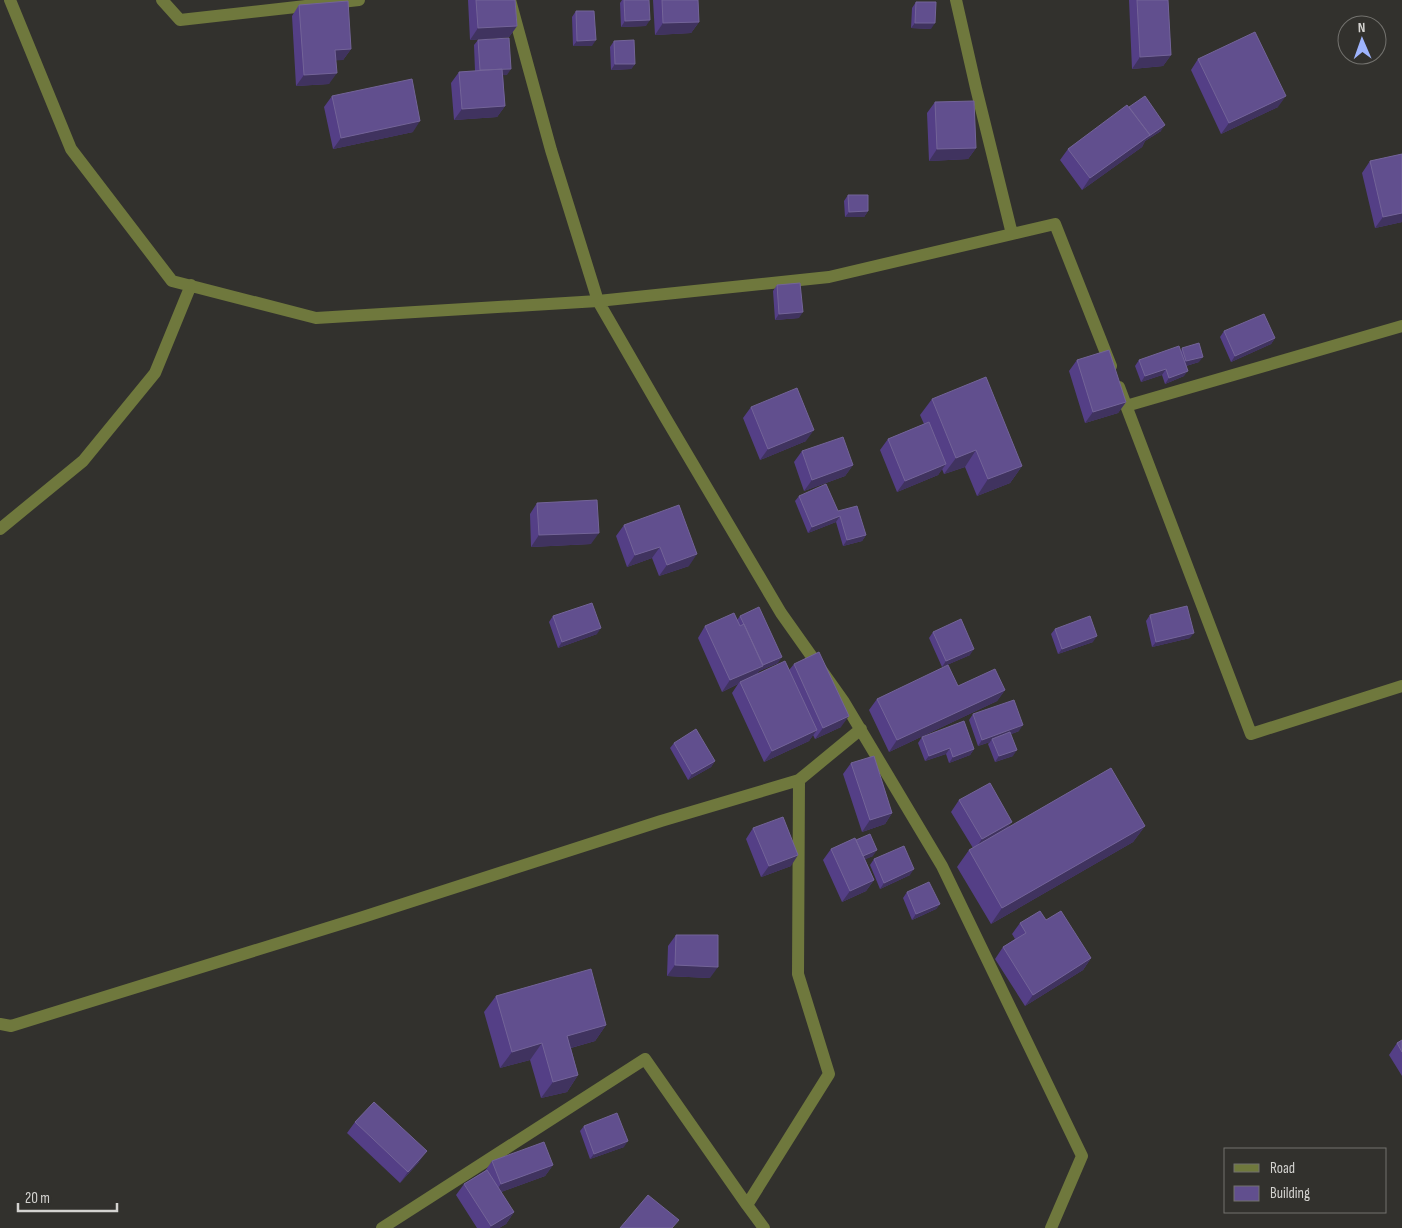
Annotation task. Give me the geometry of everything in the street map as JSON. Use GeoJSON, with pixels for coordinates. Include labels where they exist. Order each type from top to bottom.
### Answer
{"type":"FeatureCollection","features":[{"type":"Feature","properties":{"kind":"street"},"geometry":{"type":"LineString","coordinates":[[10,0],[71,149],[172,281],[316,318],[598,301],[828,277],[1055,224],[1251,734],[1402,686]]}},
{"type":"Feature","properties":{"kind":"street"},"geometry":{"type":"LineString","coordinates":[[162,0],[180,20],[359,0]]}},
{"type":"Feature","properties":{"kind":"street"},"geometry":{"type":"LineString","coordinates":[[510,0],[551,150],[598,301],[781,614],[844,702],[942,866],[1082,1156],[1051,1228]]}},
{"type":"Feature","properties":{"kind":"street"},"geometry":{"type":"LineString","coordinates":[[956,0],[1012,234]]}},
{"type":"Feature","properties":{"kind":"street"},"geometry":{"type":"LineString","coordinates":[[0,529],[83,461],[155,373],[191,285]]}},
{"type":"Feature","properties":{"kind":"street"},"geometry":{"type":"LineString","coordinates":[[1126,406],[1402,326]]}},
{"type":"Feature","properties":{"kind":"street"},"geometry":{"type":"LineString","coordinates":[[0,1024],[10,1026],[20,1023],[354,920],[661,821],[799,780],[861,729]]}},
{"type":"Feature","properties":{"kind":"street"},"geometry":{"type":"LineString","coordinates":[[747,1206],[829,1074],[798,974],[799,780]]}},
{"type":"Feature","properties":{"kind":"street"},"geometry":{"type":"LineString","coordinates":[[382,1228],[645,1059],[764,1228]]}},
{"type":"Feature","properties":{"kind":"building"},"geometry":{"type":"Polygon","coordinates":[[[476,0],[515,0],[517,26],[478,28],[476,0]]]}},
{"type":"Feature","properties":{"kind":"building"},"geometry":{"type":"Polygon","coordinates":[[[624,0],[649,0],[650,20],[625,21],[624,0]]]}},
{"type":"Feature","properties":{"kind":"building"},"geometry":{"type":"Polygon","coordinates":[[[662,0],[698,0],[699,22],[663,23],[662,0]]]}},
{"type":"Feature","properties":{"kind":"building"},"geometry":{"type":"Polygon","coordinates":[[[1137,0],[1168,0],[1171,55],[1140,57],[1137,0]]]}},
{"type":"Feature","properties":{"kind":"building"},"geometry":{"type":"Polygon","coordinates":[[[348,1],[351,49],[335,50],[337,73],[304,75],[299,5],[348,1]]]}},
{"type":"Feature","properties":{"kind":"building"},"geometry":{"type":"Polygon","coordinates":[[[916,2],[936,2],[935,23],[915,23],[916,2]]]}},
{"type":"Feature","properties":{"kind":"building"},"geometry":{"type":"Polygon","coordinates":[[[576,11],[594,11],[596,40],[577,41],[576,11]]]}},
{"type":"Feature","properties":{"kind":"building"},"geometry":{"type":"Polygon","coordinates":[[[1255,32],[1286,96],[1229,123],[1198,59],[1255,32]]]}},
{"type":"Feature","properties":{"kind":"building"},"geometry":{"type":"Polygon","coordinates":[[[509,38],[511,69],[480,70],[478,40],[509,38]]]}},
{"type":"Feature","properties":{"kind":"building"},"geometry":{"type":"Polygon","coordinates":[[[634,40],[635,64],[615,64],[614,41],[634,40]]]}},
{"type":"Feature","properties":{"kind":"building"},"geometry":{"type":"Polygon","coordinates":[[[502,69],[505,106],[462,109],[459,72],[502,69]]]}},
{"type":"Feature","properties":{"kind":"building"},"geometry":{"type":"Polygon","coordinates":[[[412,79],[420,121],[341,138],[332,96],[412,79]]]}},
{"type":"Feature","properties":{"kind":"building"},"geometry":{"type":"Polygon","coordinates":[[[1145,96],[1165,125],[1149,136],[1129,107],[1145,96]]]}},
{"type":"Feature","properties":{"kind":"building"},"geometry":{"type":"Polygon","coordinates":[[[974,101],[976,148],[937,149],[935,102],[974,101]]]}},
{"type":"Feature","properties":{"kind":"building"},"geometry":{"type":"Polygon","coordinates":[[[1127,105],[1150,135],[1090,178],[1068,149],[1127,105]]]}},
{"type":"Feature","properties":{"kind":"building"},"geometry":{"type":"Polygon","coordinates":[[[1402,154],[1402,213],[1383,217],[1370,161],[1402,154]]]}},
{"type":"Feature","properties":{"kind":"building"},"geometry":{"type":"Polygon","coordinates":[[[848,195],[868,195],[868,211],[849,212],[848,195]]]}},
{"type":"Feature","properties":{"kind":"building"},"geometry":{"type":"Polygon","coordinates":[[[800,283],[803,312],[779,314],[777,285],[800,283]]]}},
{"type":"Feature","properties":{"kind":"building"},"geometry":{"type":"Polygon","coordinates":[[[1264,314],[1275,338],[1235,356],[1224,331],[1264,314]]]}},
{"type":"Feature","properties":{"kind":"building"},"geometry":{"type":"Polygon","coordinates":[[[1199,343],[1203,357],[1186,361],[1182,348],[1199,343]]]}},
{"type":"Feature","properties":{"kind":"building"},"geometry":{"type":"Polygon","coordinates":[[[1179,346],[1188,371],[1169,378],[1166,369],[1145,376],[1139,360],[1179,346]]]}},
{"type":"Feature","properties":{"kind":"building"},"geometry":{"type":"Polygon","coordinates":[[[1109,350],[1126,402],[1093,412],[1077,360],[1109,350]]]}},
{"type":"Feature","properties":{"kind":"building"},"geometry":{"type":"Polygon","coordinates":[[[986,377],[1022,466],[988,479],[976,450],[956,458],[932,399],[986,377]]]}},
{"type":"Feature","properties":{"kind":"building"},"geometry":{"type":"Polygon","coordinates":[[[797,388],[814,430],[768,449],[751,407],[797,388]]]}},
{"type":"Feature","properties":{"kind":"building"},"geometry":{"type":"Polygon","coordinates":[[[929,422],[946,464],[905,481],[888,439],[929,422]]]}},
{"type":"Feature","properties":{"kind":"building"},"geometry":{"type":"Polygon","coordinates":[[[843,437],[853,465],[812,480],[802,451],[843,437]]]}},
{"type":"Feature","properties":{"kind":"building"},"geometry":{"type":"Polygon","coordinates":[[[826,484],[838,511],[857,506],[866,535],[847,540],[840,516],[812,527],[799,496],[826,484]]]}},
{"type":"Feature","properties":{"kind":"building"},"geometry":{"type":"Polygon","coordinates":[[[597,500],[599,533],[539,535],[537,503],[597,500]]]}},
{"type":"Feature","properties":{"kind":"building"},"geometry":{"type":"Polygon","coordinates":[[[679,505],[697,554],[667,565],[660,547],[635,555],[624,525],[679,505]]]}},
{"type":"Feature","properties":{"kind":"building"},"geometry":{"type":"Polygon","coordinates":[[[592,603],[601,628],[562,642],[553,616],[592,603]]]}},
{"type":"Feature","properties":{"kind":"building"},"geometry":{"type":"Polygon","coordinates":[[[1187,606],[1194,633],[1156,642],[1150,615],[1187,606]]]}},
{"type":"Feature","properties":{"kind":"building"},"geometry":{"type":"Polygon","coordinates":[[[759,607],[782,657],[763,665],[740,616],[759,607]]]}},
{"type":"Feature","properties":{"kind":"building"},"geometry":{"type":"Polygon","coordinates":[[[734,613],[740,626],[744,624],[763,666],[730,680],[705,626],[734,613]]]}},
{"type":"Feature","properties":{"kind":"building"},"geometry":{"type":"Polygon","coordinates":[[[1090,616],[1097,636],[1062,649],[1055,629],[1090,616]]]}},
{"type":"Feature","properties":{"kind":"building"},"geometry":{"type":"Polygon","coordinates":[[[961,619],[974,649],[946,661],[933,632],[961,619]]]}},
{"type":"Feature","properties":{"kind":"building"},"geometry":{"type":"Polygon","coordinates":[[[819,652],[849,716],[823,728],[794,664],[819,652]]]}},
{"type":"Feature","properties":{"kind":"building"},"geometry":{"type":"Polygon","coordinates":[[[785,661],[817,730],[772,751],[740,682],[785,661]]]}},
{"type":"Feature","properties":{"kind":"building"},"geometry":{"type":"Polygon","coordinates":[[[948,665],[958,686],[995,669],[1005,690],[897,740],[877,699],[948,665]]]}},
{"type":"Feature","properties":{"kind":"building"},"geometry":{"type":"Polygon","coordinates":[[[1014,700],[1023,725],[982,740],[973,714],[1014,700]]]}},
{"type":"Feature","properties":{"kind":"building"},"geometry":{"type":"Polygon","coordinates":[[[964,721],[974,749],[953,757],[950,748],[929,756],[922,737],[964,721]]]}},
{"type":"Feature","properties":{"kind":"building"},"geometry":{"type":"Polygon","coordinates":[[[696,729],[715,761],[692,774],[674,743],[696,729]]]}},
{"type":"Feature","properties":{"kind":"building"},"geometry":{"type":"Polygon","coordinates":[[[1010,732],[1017,750],[999,756],[992,739],[1010,732]]]}},
{"type":"Feature","properties":{"kind":"building"},"geometry":{"type":"Polygon","coordinates":[[[874,756],[892,813],[870,820],[851,763],[874,756]]]}},
{"type":"Feature","properties":{"kind":"building"},"geometry":{"type":"Polygon","coordinates":[[[1111,768],[1145,826],[1002,908],[969,850],[1111,768]]]}},
{"type":"Feature","properties":{"kind":"building"},"geometry":{"type":"Polygon","coordinates":[[[990,783],[1012,822],[982,839],[959,800],[990,783]]]}},
{"type":"Feature","properties":{"kind":"building"},"geometry":{"type":"Polygon","coordinates":[[[783,817],[798,855],[769,866],[753,828],[783,817]]]}},
{"type":"Feature","properties":{"kind":"building"},"geometry":{"type":"Polygon","coordinates":[[[870,834],[877,850],[863,856],[856,840],[870,834]]]}},
{"type":"Feature","properties":{"kind":"building"},"geometry":{"type":"Polygon","coordinates":[[[855,838],[874,880],[850,891],[831,849],[855,838]]]}},
{"type":"Feature","properties":{"kind":"building"},"geometry":{"type":"Polygon","coordinates":[[[904,846],[914,869],[884,883],[874,859],[904,846]]]}},
{"type":"Feature","properties":{"kind":"building"},"geometry":{"type":"Polygon","coordinates":[[[929,882],[940,904],[916,914],[907,892],[929,882]]]}},
{"type":"Feature","properties":{"kind":"building"},"geometry":{"type":"Polygon","coordinates":[[[1040,911],[1046,920],[1061,911],[1091,958],[1033,995],[1003,947],[1026,933],[1020,923],[1040,911]]]}},
{"type":"Feature","properties":{"kind":"building"},"geometry":{"type":"Polygon","coordinates":[[[676,935],[718,935],[718,967],[675,965],[676,935]]]}},
{"type":"Feature","properties":{"kind":"building"},"geometry":{"type":"Polygon","coordinates":[[[591,969],[606,1025],[567,1036],[578,1075],[553,1082],[542,1043],[512,1052],[496,996],[591,969]]]}},
{"type":"Feature","properties":{"kind":"building"},"geometry":{"type":"Polygon","coordinates":[[[1402,1040],[1402,1052],[1397,1043],[1402,1040]]]}},
{"type":"Feature","properties":{"kind":"building"},"geometry":{"type":"Polygon","coordinates":[[[374,1102],[427,1151],[408,1172],[355,1122],[374,1102]]]}},
{"type":"Feature","properties":{"kind":"building"},"geometry":{"type":"Polygon","coordinates":[[[617,1113],[628,1141],[594,1154],[584,1126],[617,1113]]]}},
{"type":"Feature","properties":{"kind":"building"},"geometry":{"type":"Polygon","coordinates":[[[544,1142],[553,1165],[501,1184],[492,1161],[544,1142]]]}},
{"type":"Feature","properties":{"kind":"building"},"geometry":{"type":"Polygon","coordinates":[[[487,1170],[514,1212],[491,1226],[464,1184],[487,1170]]]}},
{"type":"Feature","properties":{"kind":"building"},"geometry":{"type":"Polygon","coordinates":[[[648,1195],[679,1220],[672,1228],[620,1228],[648,1195]]]}}]}
